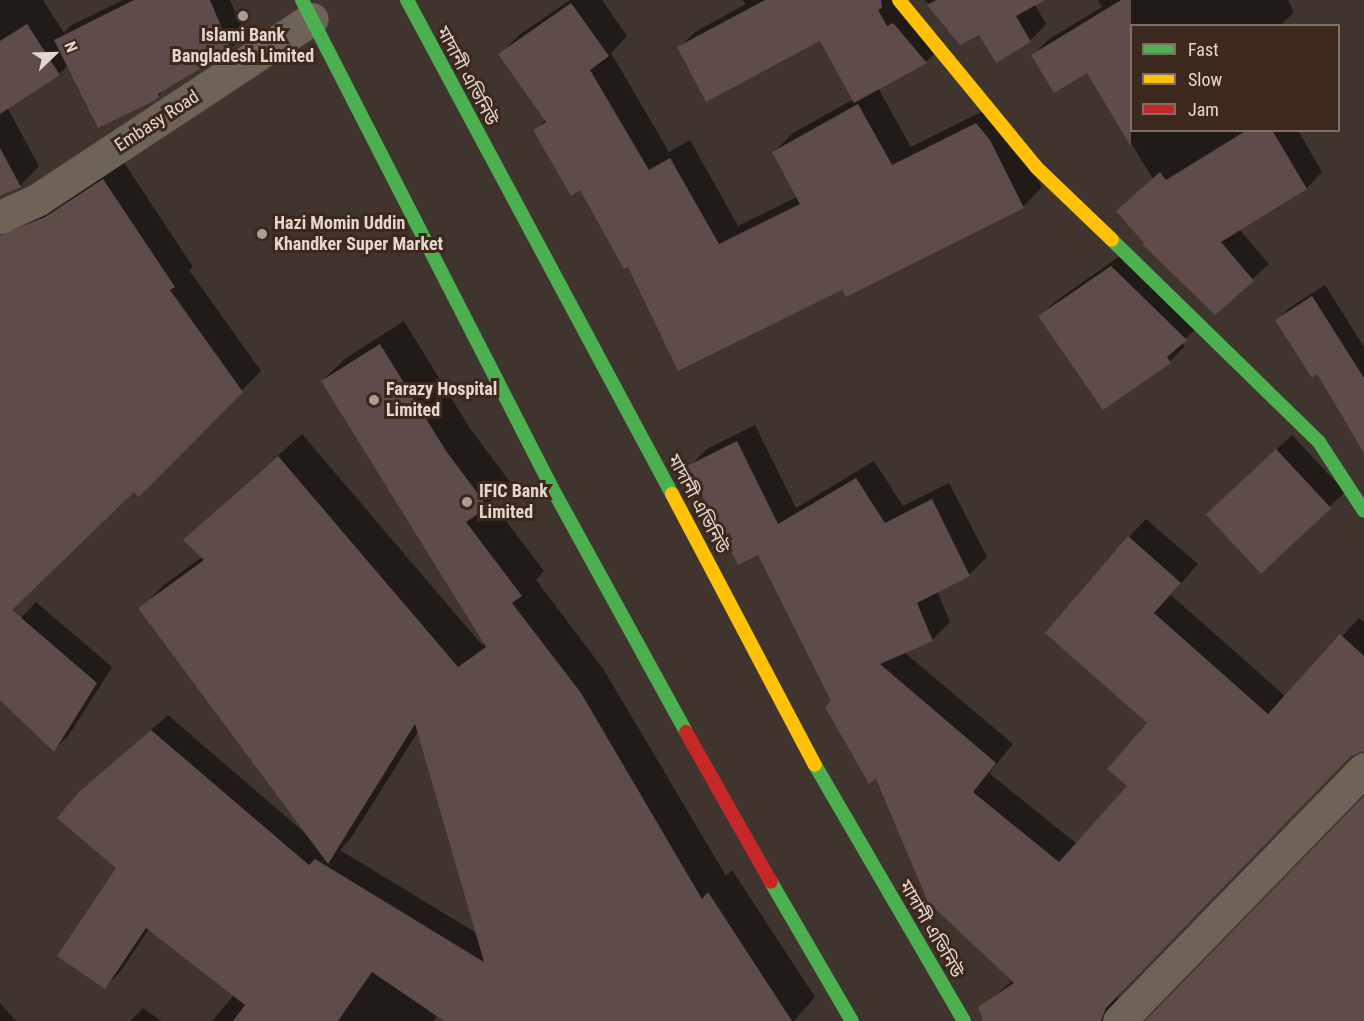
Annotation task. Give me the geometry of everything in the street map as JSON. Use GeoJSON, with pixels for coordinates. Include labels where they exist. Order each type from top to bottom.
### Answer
{"type":"FeatureCollection","features":[{"type":"Feature","properties":{"kind":"main road","name":"মাদানী এভিনিউ"},"geometry":{"type":"LineString","coordinates":[[407,0],[640,433],[813,762],[964,1021]]}},
{"type":"Feature","properties":{"kind":"main road"},"geometry":{"type":"LineString","coordinates":[[899,0],[1036,167],[1319,442],[1364,511]]}},
{"type":"Feature","properties":{"kind":"main road"},"geometry":{"type":"LineString","coordinates":[[307,9],[552,488],[711,779],[852,1021]]}},
{"type":"Feature","properties":{"kind":"street","name":"Embasy Road"},"geometry":{"type":"LineString","coordinates":[[0,217],[37,200],[307,9]]}},
{"type":"Feature","properties":{"kind":"street"},"geometry":{"type":"LineString","coordinates":[[1119,1021],[1364,769]]}},
{"type":"Feature","properties":{"kind":"building"},"geometry":{"type":"Polygon","coordinates":[[[134,0],[210,0],[231,50],[158,94],[159,97],[154,101],[98,128],[54,40],[134,0]]]}},
{"type":"Feature","properties":{"kind":"building"},"geometry":{"type":"Polygon","coordinates":[[[765,0],[881,0],[882,8],[878,10],[887,26],[893,23],[927,63],[854,103],[820,41],[706,102],[677,47],[765,0]]]}},
{"type":"Feature","properties":{"kind":"building"},"geometry":{"type":"Polygon","coordinates":[[[936,0],[1045,0],[1016,16],[1031,42],[996,63],[979,35],[960,45],[927,5],[936,0]]]}},
{"type":"Feature","properties":{"kind":"building"},"geometry":{"type":"Polygon","coordinates":[[[1121,0],[1131,0],[1131,147],[1087,73],[1054,93],[1031,55],[1121,0]]]}},
{"type":"Feature","properties":{"kind":"building"},"geometry":{"type":"Polygon","coordinates":[[[571,3],[609,56],[590,70],[649,170],[670,158],[719,244],[800,204],[772,152],[858,104],[892,165],[976,123],[990,140],[1024,208],[846,297],[842,290],[678,371],[628,267],[624,269],[580,190],[571,196],[533,130],[546,122],[498,54],[571,3]]]}},
{"type":"Feature","properties":{"kind":"building"},"geometry":{"type":"Polygon","coordinates":[[[27,24],[60,75],[0,114],[0,41],[27,24]]]}},
{"type":"Feature","properties":{"kind":"building"},"geometry":{"type":"Polygon","coordinates":[[[1244,132],[1273,132],[1307,189],[1221,242],[1254,281],[1215,315],[1142,244],[1144,243],[1116,211],[1160,172],[1166,180],[1244,132]]]}},
{"type":"Feature","properties":{"kind":"building"},"geometry":{"type":"Polygon","coordinates":[[[0,148],[21,187],[0,196],[0,148]]]}},
{"type":"Feature","properties":{"kind":"building"},"geometry":{"type":"Polygon","coordinates":[[[103,179],[175,287],[170,290],[243,392],[139,497],[134,492],[12,610],[97,683],[54,752],[0,700],[0,235],[45,217],[103,179]]]}},
{"type":"Feature","properties":{"kind":"building"},"geometry":{"type":"Polygon","coordinates":[[[1111,266],[1187,340],[1167,357],[1171,363],[1103,410],[1038,316],[1111,266]]]}},
{"type":"Feature","properties":{"kind":"building"},"geometry":{"type":"Polygon","coordinates":[[[1312,296],[1364,378],[1364,453],[1317,374],[1312,378],[1275,320],[1312,296]]]}},
{"type":"Feature","properties":{"kind":"building"},"geometry":{"type":"Polygon","coordinates":[[[380,344],[446,451],[488,507],[466,522],[522,596],[512,603],[581,693],[702,899],[708,892],[792,1021],[444,1021],[372,972],[338,1021],[233,1021],[245,1005],[146,928],[105,989],[57,956],[116,868],[57,818],[79,792],[151,730],[309,865],[315,859],[484,962],[415,724],[328,864],[138,608],[204,560],[183,540],[278,456],[458,667],[486,647],[321,381],[380,344]]]}},
{"type":"Feature","properties":{"kind":"building"},"geometry":{"type":"Polygon","coordinates":[[[737,441],[778,524],[856,478],[885,523],[932,499],[970,576],[917,603],[933,641],[880,664],[996,763],[973,792],[1059,862],[1127,786],[1107,769],[1147,723],[1045,633],[1128,536],[1181,583],[1154,613],[1268,714],[1340,634],[1364,656],[1364,751],[1351,756],[1106,1008],[1101,1021],[983,1021],[978,1007],[1014,983],[928,902],[876,779],[869,784],[825,707],[831,701],[758,555],[738,565],[687,466],[737,441]]]}},
{"type":"Feature","properties":{"kind":"building"},"geometry":{"type":"Polygon","coordinates":[[[1276,449],[1331,508],[1261,574],[1206,514],[1276,449]]]}},
{"type":"Feature","properties":{"kind":"building"},"geometry":{"type":"Polygon","coordinates":[[[1364,796],[1364,1021],[1145,1021],[1364,796]]]}},
{"type":"Feature","properties":{"kind":"traffic: fast"},"geometry":{"type":"LineString","coordinates":[[302,0],[552,488],[686,732]]}},
{"type":"Feature","properties":{"kind":"traffic: fast"},"geometry":{"type":"LineString","coordinates":[[407,0],[672,494]]}},
{"type":"Feature","properties":{"kind":"traffic: fast"},"geometry":{"type":"LineString","coordinates":[[1112,240],[1319,442],[1364,511]]}},
{"type":"Feature","properties":{"kind":"traffic: fast"},"geometry":{"type":"LineString","coordinates":[[815,765],[964,1021]]}},
{"type":"Feature","properties":{"kind":"traffic: fast"},"geometry":{"type":"LineString","coordinates":[[771,882],[852,1021]]}},
{"type":"Feature","properties":{"kind":"traffic: slow"},"geometry":{"type":"LineString","coordinates":[[899,0],[1036,167],[1112,240]]}},
{"type":"Feature","properties":{"kind":"traffic: slow"},"geometry":{"type":"LineString","coordinates":[[672,494],[815,765]]}},
{"type":"Feature","properties":{"kind":"traffic: jam"},"geometry":{"type":"LineString","coordinates":[[686,732],[771,882]]}},
{"type":"Feature","properties":{"kind":"place","name":"Islami Bank Bangladesh Limited"},"geometry":{"type":"Point","coordinates":[243,16]}},
{"type":"Feature","properties":{"kind":"place","name":"Hazi Momin Uddin Khandker Super Market"},"geometry":{"type":"Point","coordinates":[262,234]}},
{"type":"Feature","properties":{"kind":"place","name":"Farazy Hospital Limited"},"geometry":{"type":"Point","coordinates":[374,400]}},
{"type":"Feature","properties":{"kind":"place","name":"IFIC Bank Limited"},"geometry":{"type":"Point","coordinates":[467,502]}}]}
